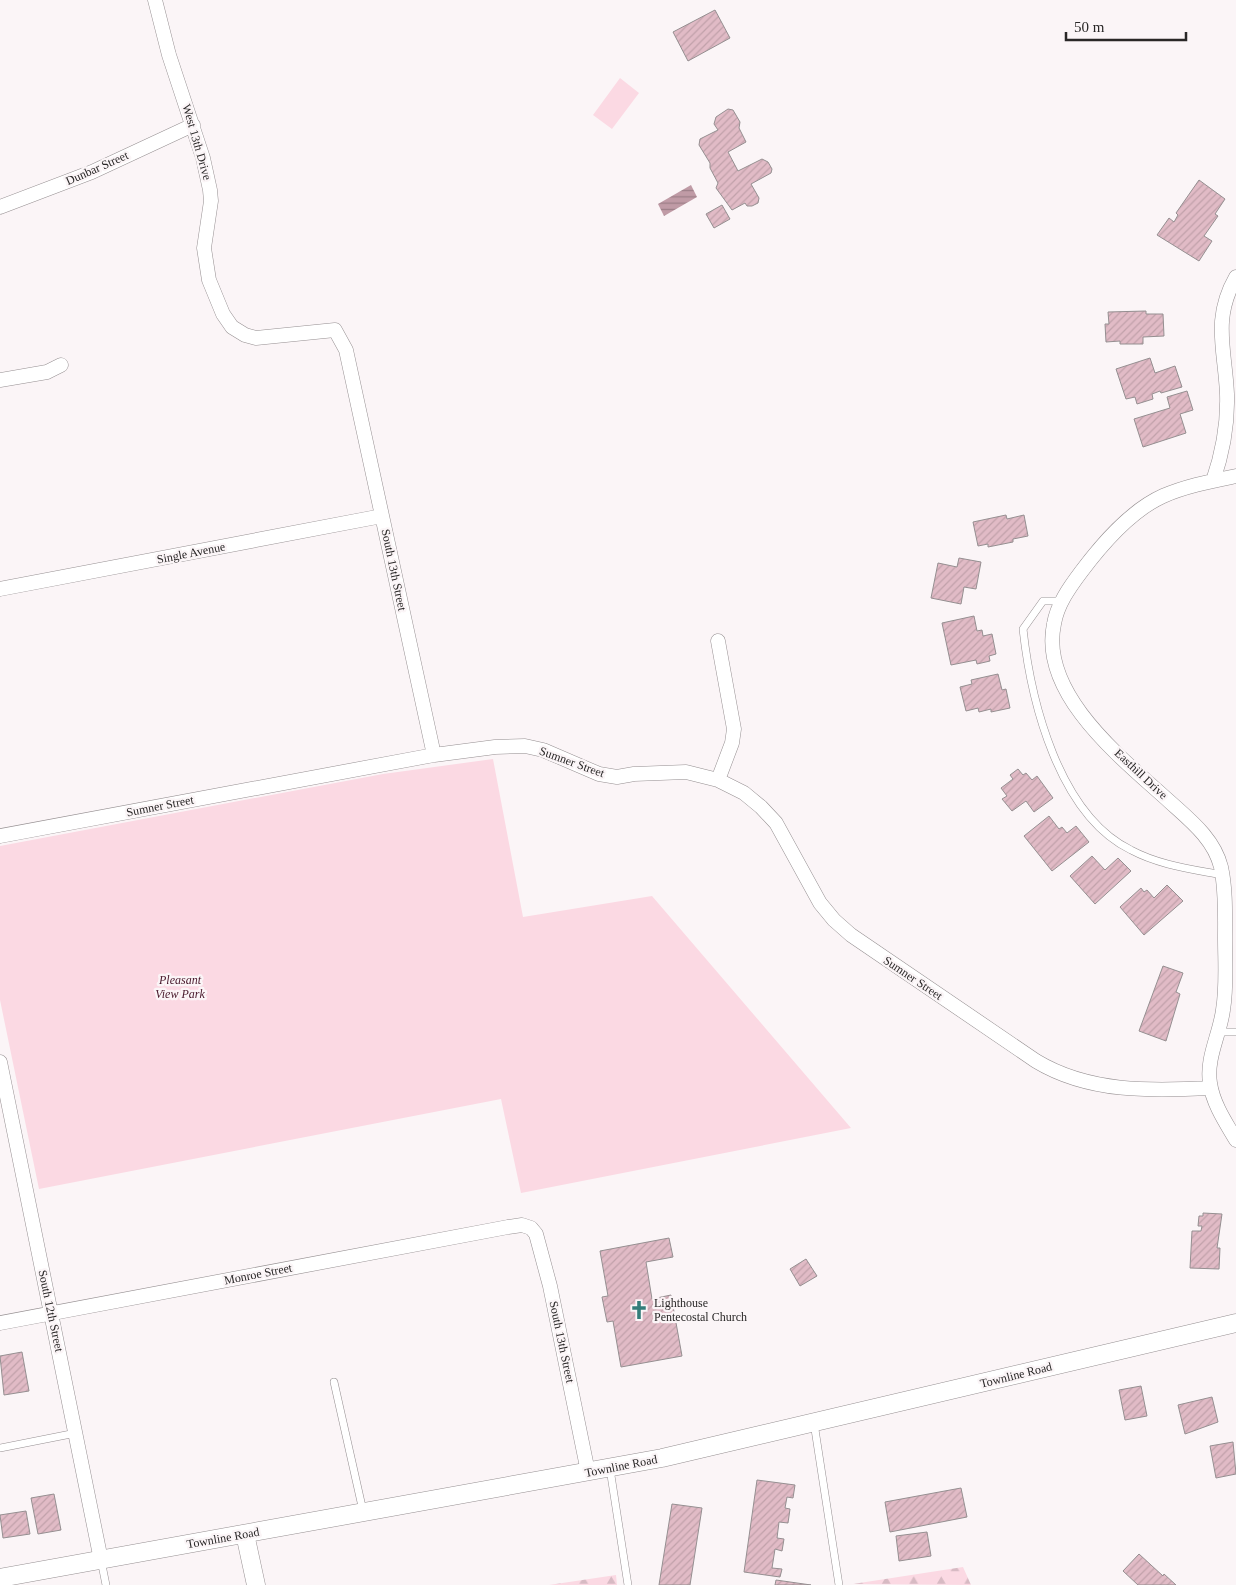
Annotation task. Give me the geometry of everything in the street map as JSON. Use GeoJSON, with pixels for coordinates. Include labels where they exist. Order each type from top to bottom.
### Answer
{"type":"FeatureCollection","features":[{"type":"Feature","properties":{"kind":"street","name":"West 13th Drive"},"geometry":{"type":"LineString","coordinates":[[155,0],[169,55],[194,125],[203,158],[211,201],[204,260],[208,280],[222,314],[232,327],[245,335],[256,338],[335,330],[346,350],[354,385]]}},
{"type":"Feature","properties":{"kind":"street","name":"Dunbar Street"},"geometry":{"type":"LineString","coordinates":[[0,207],[92,172],[194,125]]}},
{"type":"Feature","properties":{"kind":"street"},"geometry":{"type":"LineString","coordinates":[[1213,481],[1222,453],[1227,417],[1221,330],[1223,306],[1236,277]]}},
{"type":"Feature","properties":{"kind":"street"},"geometry":{"type":"LineString","coordinates":[[1223,306],[1236,300]]}},
{"type":"Feature","properties":{"kind":"street"},"geometry":{"type":"LineString","coordinates":[[0,380],[47,372],[61,365]]}},
{"type":"Feature","properties":{"kind":"street","name":"South 13th Street"},"geometry":{"type":"LineString","coordinates":[[354,385],[434,755]]}},
{"type":"Feature","properties":{"kind":"street","name":"Easthill Drive"},"geometry":{"type":"LineString","coordinates":[[1236,476],[1165,495],[1132,517],[1085,567],[1062,601],[1054,624],[1053,651],[1059,676],[1072,701],[1105,740],[1203,834],[1215,851],[1222,875],[1225,899],[1225,997],[1210,1062],[1211,1088],[1222,1116],[1236,1140]]}},
{"type":"Feature","properties":{"kind":"street","name":"Single Avenue"},"geometry":{"type":"LineString","coordinates":[[0,590],[382,516]]}},
{"type":"Feature","properties":{"kind":"street"},"geometry":{"type":"LineString","coordinates":[[718,641],[734,730],[732,743],[718,780]]}},
{"type":"Feature","properties":{"kind":"street","name":"Sumner Street"},"geometry":{"type":"LineString","coordinates":[[0,836],[434,755],[504,746],[525,746],[543,750],[586,770],[617,777],[634,774],[686,772],[718,780],[744,792],[776,823],[820,903],[834,920],[851,935],[1036,1061],[1060,1074],[1101,1085],[1157,1090],[1211,1088]]}},
{"type":"Feature","properties":{"kind":"street","name":"South 12th Street"},"geometry":{"type":"LineString","coordinates":[[0,1062],[101,1560]]}},
{"type":"Feature","properties":{"kind":"street","name":"South 13th Street"},"geometry":{"type":"LineString","coordinates":[[517,1226],[531,1228],[536,1234],[550,1286],[588,1472]]}},
{"type":"Feature","properties":{"kind":"street","name":"Monroe Street"},"geometry":{"type":"LineString","coordinates":[[0,1323],[517,1226]]}},
{"type":"Feature","properties":{"kind":"street","name":"Townline Road"},"geometry":{"type":"LineString","coordinates":[[0,1578],[610,1468],[814,1423],[1236,1323]]}},
{"type":"Feature","properties":{"kind":"street"},"geometry":{"type":"LineString","coordinates":[[245,1534],[256,1585]]}},
{"type":"Feature","properties":{"kind":"lane"},"geometry":{"type":"LineString","coordinates":[[1062,601],[1043,601],[1023,629],[1027,666],[1049,744],[1077,800],[1098,826],[1129,850],[1165,864],[1222,875]]}},
{"type":"Feature","properties":{"kind":"lane"},"geometry":{"type":"LineString","coordinates":[[1218,1032],[1236,1032]]}},
{"type":"Feature","properties":{"kind":"lane"},"geometry":{"type":"LineString","coordinates":[[334,1382],[364,1512]]}},
{"type":"Feature","properties":{"kind":"lane"},"geometry":{"type":"LineString","coordinates":[[814,1423],[839,1585]]}},
{"type":"Feature","properties":{"kind":"lane"},"geometry":{"type":"LineString","coordinates":[[0,1448],[76,1433]]}},
{"type":"Feature","properties":{"kind":"lane"},"geometry":{"type":"LineString","coordinates":[[610,1468],[628,1585]]}},
{"type":"Feature","properties":{"kind":"lane"},"geometry":{"type":"LineString","coordinates":[[101,1560],[106,1585]]}},
{"type":"Feature","properties":{"kind":"green space"},"geometry":{"type":"Polygon","coordinates":[[[620,78],[639,93],[612,129],[593,115],[620,78]]]}},
{"type":"Feature","properties":{"kind":"green space","name":"Pleasant View Park"},"geometry":{"type":"Polygon","coordinates":[[[493,759],[523,917],[652,896],[851,1128],[521,1193],[501,1099],[39,1189],[0,1000],[0,846],[383,774],[493,759]]]}},
{"type":"Feature","properties":{"kind":"green space"},"geometry":{"type":"Polygon","coordinates":[[[963,1567],[971,1585],[853,1584],[963,1567]]]}},
{"type":"Feature","properties":{"kind":"green space"},"geometry":{"type":"Polygon","coordinates":[[[616,1575],[617,1585],[549,1585],[616,1575]]]}},
{"type":"Feature","properties":{"kind":"shaded area"},"geometry":{"type":"Polygon","coordinates":[[[691,185],[697,197],[664,216],[658,204],[691,185]]]}},
{"type":"Feature","properties":{"kind":"building"},"geometry":{"type":"Polygon","coordinates":[[[715,10],[730,38],[688,61],[673,32],[715,10]]]}},
{"type":"Feature","properties":{"kind":"building"},"geometry":{"type":"Polygon","coordinates":[[[728,109],[733,110],[740,122],[739,128],[746,142],[728,152],[738,171],[762,159],[768,162],[772,169],[771,173],[751,184],[759,198],[758,203],[747,206],[745,203],[732,210],[716,188],[718,183],[710,168],[710,163],[699,145],[700,139],[718,130],[714,124],[716,117],[728,109]]]}},
{"type":"Feature","properties":{"kind":"building"},"geometry":{"type":"Polygon","coordinates":[[[1199,180],[1225,199],[1215,214],[1218,216],[1204,236],[1212,241],[1199,261],[1157,235],[1169,218],[1174,222],[1178,215],[1176,213],[1199,180]]]}},
{"type":"Feature","properties":{"kind":"building"},"geometry":{"type":"Polygon","coordinates":[[[722,205],[730,219],[714,228],[706,214],[722,205]]]}},
{"type":"Feature","properties":{"kind":"building"},"geometry":{"type":"Polygon","coordinates":[[[1146,311],[1146,314],[1163,314],[1164,336],[1143,337],[1143,344],[1120,344],[1120,341],[1106,342],[1105,324],[1109,324],[1108,312],[1146,311]]]}},
{"type":"Feature","properties":{"kind":"building"},"geometry":{"type":"Polygon","coordinates":[[[1150,358],[1155,373],[1175,366],[1182,387],[1152,394],[1153,399],[1137,404],[1135,397],[1126,399],[1116,369],[1150,358]]]}},
{"type":"Feature","properties":{"kind":"building"},"geometry":{"type":"Polygon","coordinates":[[[1187,391],[1193,410],[1180,414],[1186,433],[1143,447],[1134,419],[1170,408],[1167,397],[1187,391]]]}},
{"type":"Feature","properties":{"kind":"building"},"geometry":{"type":"Polygon","coordinates":[[[1006,515],[1007,519],[1024,515],[1028,536],[1013,539],[1013,542],[988,547],[988,544],[978,546],[973,522],[1006,515]]]}},
{"type":"Feature","properties":{"kind":"building"},"geometry":{"type":"Polygon","coordinates":[[[959,558],[981,562],[976,589],[964,587],[961,604],[931,598],[938,563],[957,567],[959,558]]]}},
{"type":"Feature","properties":{"kind":"building"},"geometry":{"type":"Polygon","coordinates":[[[974,616],[977,631],[982,630],[983,636],[992,634],[996,654],[989,656],[990,661],[977,664],[976,660],[951,665],[942,623],[974,616]]]}},
{"type":"Feature","properties":{"kind":"building"},"geometry":{"type":"Polygon","coordinates":[[[998,674],[1002,690],[1006,689],[1010,708],[991,712],[991,709],[979,712],[978,708],[966,711],[960,687],[972,684],[971,680],[998,674]]]}},
{"type":"Feature","properties":{"kind":"building"},"geometry":{"type":"Polygon","coordinates":[[[1018,769],[1023,775],[1026,773],[1032,780],[1037,776],[1053,798],[1034,812],[1026,801],[1012,811],[1002,799],[1007,796],[1001,788],[1013,779],[1010,775],[1018,769]]]}},
{"type":"Feature","properties":{"kind":"building"},"geometry":{"type":"Polygon","coordinates":[[[1049,816],[1059,829],[1062,827],[1067,833],[1076,826],[1089,842],[1052,871],[1024,836],[1049,816]]]}},
{"type":"Feature","properties":{"kind":"building"},"geometry":{"type":"Polygon","coordinates":[[[1092,856],[1105,870],[1118,858],[1131,871],[1095,904],[1070,876],[1092,856]]]}},
{"type":"Feature","properties":{"kind":"building"},"geometry":{"type":"Polygon","coordinates":[[[1167,885],[1183,901],[1144,935],[1120,907],[1141,888],[1144,892],[1147,890],[1154,898],[1167,885]]]}},
{"type":"Feature","properties":{"kind":"building"},"geometry":{"type":"Polygon","coordinates":[[[1163,966],[1183,973],[1176,992],[1180,994],[1166,1041],[1139,1031],[1163,966]]]}},
{"type":"Feature","properties":{"kind":"building"},"geometry":{"type":"Polygon","coordinates":[[[1203,1213],[1222,1214],[1217,1248],[1220,1248],[1219,1269],[1190,1268],[1192,1231],[1201,1231],[1202,1226],[1198,1226],[1199,1216],[1203,1216],[1203,1213]]]}},
{"type":"Feature","properties":{"kind":"building","name":"Lighthouse Pentecostal Church"},"geometry":{"type":"Polygon","coordinates":[[[669,1238],[673,1257],[646,1262],[652,1299],[671,1295],[682,1356],[621,1367],[613,1321],[607,1322],[602,1297],[608,1296],[600,1251],[669,1238]]]}},
{"type":"Feature","properties":{"kind":"building"},"geometry":{"type":"Polygon","coordinates":[[[806,1259],[817,1276],[800,1286],[790,1269],[806,1259]]]}},
{"type":"Feature","properties":{"kind":"building"},"geometry":{"type":"Polygon","coordinates":[[[22,1352],[29,1391],[4,1395],[0,1356],[22,1352]]]}},
{"type":"Feature","properties":{"kind":"building"},"geometry":{"type":"Polygon","coordinates":[[[1141,1386],[1147,1416],[1125,1420],[1119,1390],[1141,1386]]]}},
{"type":"Feature","properties":{"kind":"building"},"geometry":{"type":"Polygon","coordinates":[[[1212,1397],[1218,1422],[1185,1434],[1178,1405],[1212,1397]]]}},
{"type":"Feature","properties":{"kind":"building"},"geometry":{"type":"Polygon","coordinates":[[[1233,1442],[1236,1474],[1216,1478],[1210,1446],[1233,1442]]]}},
{"type":"Feature","properties":{"kind":"building"},"geometry":{"type":"Polygon","coordinates":[[[757,1480],[795,1485],[793,1498],[787,1497],[785,1508],[790,1509],[788,1523],[779,1522],[777,1538],[784,1539],[782,1551],[775,1549],[772,1568],[782,1569],[780,1577],[744,1572],[757,1480]]]}},
{"type":"Feature","properties":{"kind":"building"},"geometry":{"type":"Polygon","coordinates":[[[961,1488],[967,1517],[890,1532],[885,1502],[961,1488]]]}},
{"type":"Feature","properties":{"kind":"building"},"geometry":{"type":"Polygon","coordinates":[[[54,1494],[61,1530],[38,1534],[31,1498],[54,1494]]]}},
{"type":"Feature","properties":{"kind":"building"},"geometry":{"type":"Polygon","coordinates":[[[672,1504],[702,1508],[690,1585],[659,1585],[672,1504]]]}},
{"type":"Feature","properties":{"kind":"building"},"geometry":{"type":"Polygon","coordinates":[[[26,1511],[30,1534],[3,1538],[0,1515],[26,1511]]]}},
{"type":"Feature","properties":{"kind":"building"},"geometry":{"type":"Polygon","coordinates":[[[927,1532],[931,1556],[899,1561],[896,1536],[927,1532]]]}},
{"type":"Feature","properties":{"kind":"building"},"geometry":{"type":"Polygon","coordinates":[[[1139,1554],[1176,1585],[1138,1585],[1123,1571],[1139,1554]]]}},
{"type":"Feature","properties":{"kind":"building"},"geometry":{"type":"Polygon","coordinates":[[[776,1580],[811,1585],[775,1585],[776,1580]]]}},
{"type":"Feature","properties":{"kind":"place","name":"Lighthouse Pentecostal Church"},"geometry":{"type":"Point","coordinates":[639,1310]}}]}
